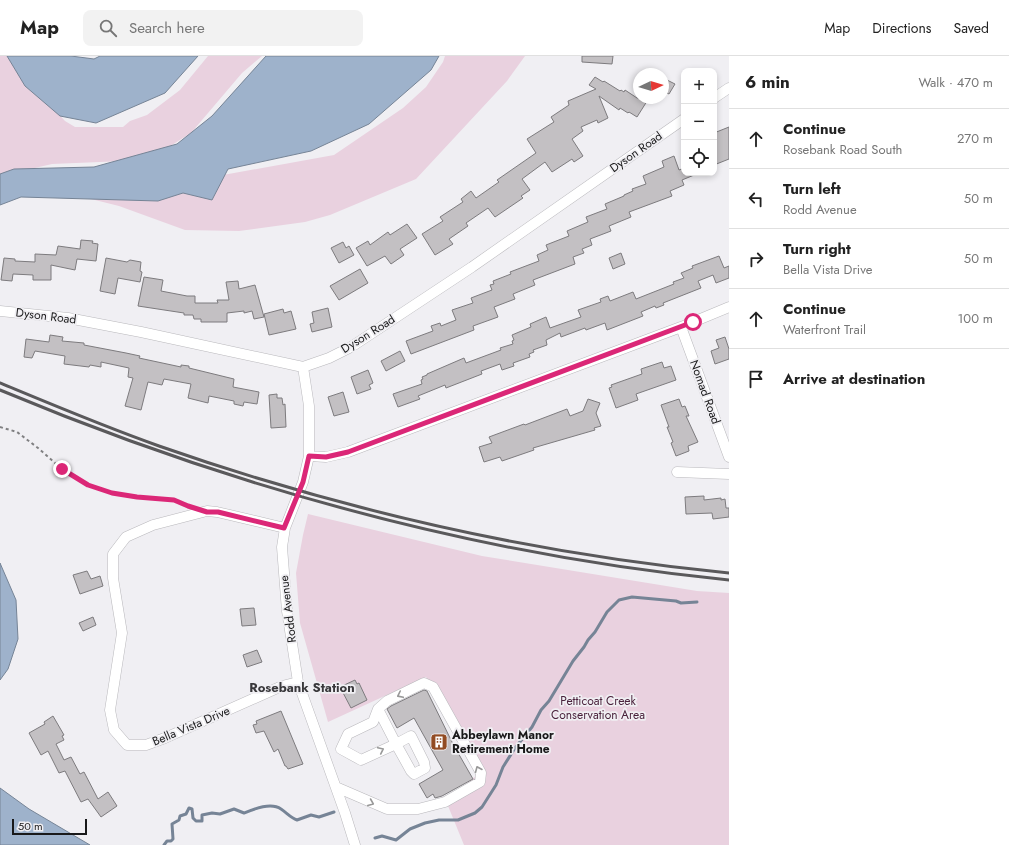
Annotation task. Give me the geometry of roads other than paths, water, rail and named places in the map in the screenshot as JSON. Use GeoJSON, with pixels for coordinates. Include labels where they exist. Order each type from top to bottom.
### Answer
{"type":"FeatureCollection","features":[{"type":"Feature","properties":{"kind":"street"},"geometry":{"type":"LineString","coordinates":[[717,96],[729,88]]}},
{"type":"Feature","properties":{"kind":"street","name":"Dyson Road"},"geometry":{"type":"LineString","coordinates":[[0,311],[68,318],[141,332],[303,368],[329,358],[351,347],[472,266],[681,121]]}},
{"type":"Feature","properties":{"kind":"street"},"geometry":{"type":"LineString","coordinates":[[309,456],[326,457],[348,452],[681,327],[729,307]]}},
{"type":"Feature","properties":{"kind":"street","name":"Nomad Road"},"geometry":{"type":"LineString","coordinates":[[681,327],[729,457]]}},
{"type":"Feature","properties":{"kind":"street","name":"Rodd Avenue"},"geometry":{"type":"LineString","coordinates":[[303,368],[309,406],[309,456],[303,482],[284,528],[282,547],[287,611],[298,682],[336,787],[355,845]]}},
{"type":"Feature","properties":{"kind":"street"},"geometry":{"type":"LineString","coordinates":[[677,472],[729,474]]}},
{"type":"Feature","properties":{"kind":"street","name":"Bella Vista Drive"},"geometry":{"type":"LineString","coordinates":[[284,528],[218,512],[207,512],[153,525],[126,537],[113,554],[113,578],[122,633],[110,710],[114,730],[127,745],[146,745],[282,686],[298,682]]}},
{"type":"Feature","properties":{"kind":"street"},"geometry":{"type":"LineString","coordinates":[[324,755],[341,749],[348,734],[373,722],[378,709],[387,701],[424,683],[432,687],[481,772],[480,782],[445,802],[418,809],[387,809],[336,787]]}},
{"type":"Feature","properties":{"kind":"street"},"geometry":{"type":"LineString","coordinates":[[341,749],[361,760],[396,744],[378,709]]}},
{"type":"Feature","properties":{"kind":"water"},"geometry":{"type":"Polygon","coordinates":[[[7,56],[71,56],[94,59],[100,56],[198,56],[165,93],[96,123],[60,116],[25,86],[7,56]]]}},
{"type":"Feature","properties":{"kind":"water"},"geometry":{"type":"Polygon","coordinates":[[[266,56],[439,56],[431,70],[369,124],[311,151],[228,169],[212,200],[183,193],[158,201],[21,197],[0,205],[0,174],[14,169],[94,167],[177,144],[212,116],[266,56]]]}},
{"type":"Feature","properties":{"kind":"water"},"geometry":{"type":"Polygon","coordinates":[[[0,563],[16,600],[18,639],[8,669],[0,680],[0,563]]]}},
{"type":"Feature","properties":{"kind":"water"},"geometry":{"type":"Polygon","coordinates":[[[0,788],[29,809],[90,845],[0,845],[0,788]]]}},
{"type":"Feature","properties":{"kind":"waterway"},"geometry":{"type":"LineString","coordinates":[[375,838],[382,836],[396,840],[410,829],[425,823],[439,820],[458,820],[475,813],[482,807],[496,785],[503,767],[515,748],[532,727],[541,710],[549,701],[573,661],[595,632],[607,612],[619,600],[632,597],[676,601],[681,603],[697,602]]}},
{"type":"Feature","properties":{"kind":"waterway"},"geometry":{"type":"LineString","coordinates":[[164,845],[167,841],[171,841],[173,839],[172,824],[179,820],[180,816],[186,814],[189,808],[192,809],[193,818],[196,821],[202,821],[202,815],[212,813],[220,814],[234,809],[244,813],[268,806],[277,807],[297,820],[311,815],[319,817],[334,812]]}},
{"type":"Feature","properties":{"kind":"railway"},"geometry":{"type":"LineString","coordinates":[[0,383],[99,424],[159,446],[228,469],[369,509],[440,526],[584,554],[657,565],[729,573]]}},
{"type":"Feature","properties":{"kind":"railway"},"geometry":{"type":"LineString","coordinates":[[0,390],[88,425],[176,457],[266,486],[357,512],[449,534],[542,553],[635,569],[729,580]]}},
{"type":"Feature","properties":{"kind":"place","name":"Abbeylawn Manor Retirement Home"},"geometry":{"type":"Point","coordinates":[439,742]}},
{"type":"Feature","properties":{"kind":"district","name":"Rosebank Station"},"geometry":{"type":"Point","coordinates":[302,687]}},
{"type":"Feature","properties":{"kind":"park label","name":"Petticoat Creek Conservation Area"},"geometry":{"type":"Point","coordinates":[598,708]}}]}
